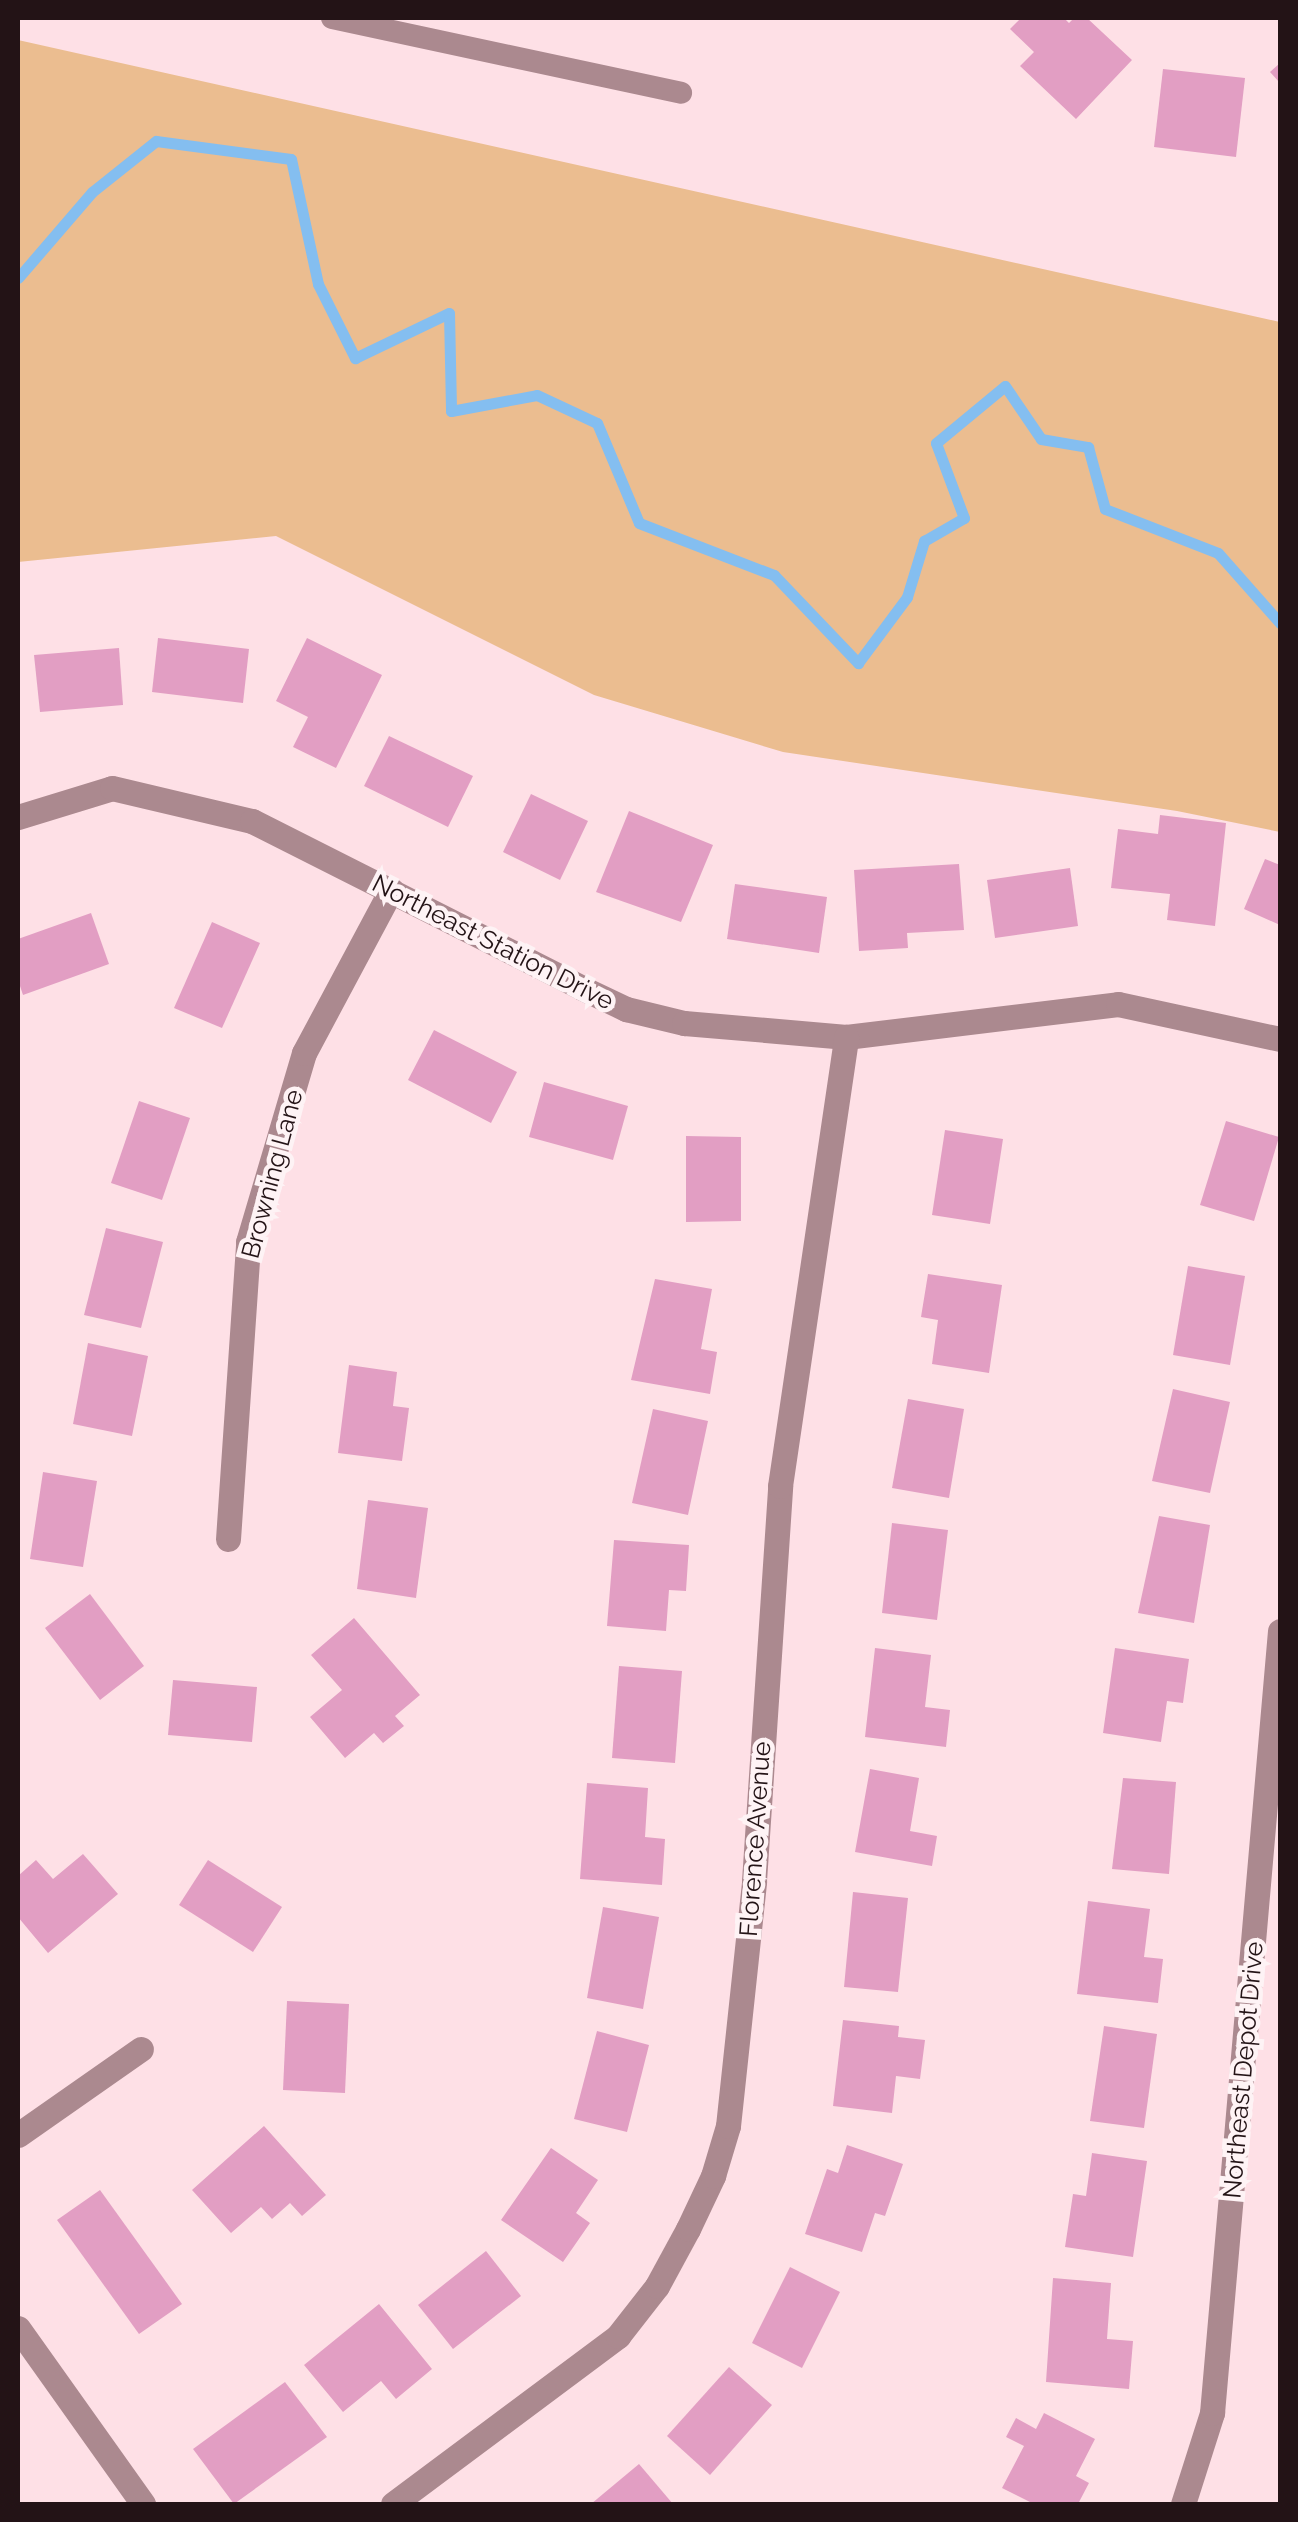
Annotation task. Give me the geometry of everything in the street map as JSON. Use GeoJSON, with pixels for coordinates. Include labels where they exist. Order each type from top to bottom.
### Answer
{"type":"FeatureCollection","features":[{"type":"Feature","properties":{"kind":"street","name":"Northeast Station Drive"},"geometry":{"type":"LineString","coordinates":[[18,817],[112,788],[252,821],[626,1008],[684,1024],[846,1037],[1118,1004],[1280,1040]]}},
{"type":"Feature","properties":{"kind":"street","name":"Browning Lane"},"geometry":{"type":"LineString","coordinates":[[228,1539],[248,1242],[304,1053],[391,890]]}},
{"type":"Feature","properties":{"kind":"street","name":"Florence Avenue"},"geometry":{"type":"LineString","coordinates":[[393,2504],[618,2336],[658,2286],[713,2176],[728,2126],[754,1881],[780,1486],[846,1037]]}},
{"type":"Feature","properties":{"kind":"street","name":"Northeast Depot Drive"},"geometry":{"type":"LineString","coordinates":[[1183,2504],[1212,2413],[1280,1631]]}},
{"type":"Feature","properties":{"kind":"street"},"geometry":{"type":"LineString","coordinates":[[18,2135],[141,2049]]}},
{"type":"Feature","properties":{"kind":"street"},"geometry":{"type":"LineString","coordinates":[[18,2328],[143,2504]]}},
{"type":"Feature","properties":{"kind":"lane"},"geometry":{"type":"LineString","coordinates":[[332,18],[404,25],[682,93]]}},
{"type":"Feature","properties":{"kind":"shaded area"},"geometry":{"type":"Polygon","coordinates":[[[18,40],[1280,322],[1280,832],[1177,811],[783,752],[594,695],[276,536],[18,562],[18,40]]]}},
{"type":"Feature","properties":{"kind":"building"},"geometry":{"type":"Polygon","coordinates":[[[1021,18],[1064,18],[1069,23],[1074,18],[1087,18],[1132,60],[1076,119],[1020,66],[1034,52],[1010,29],[1021,18]]]}},
{"type":"Feature","properties":{"kind":"building"},"geometry":{"type":"Polygon","coordinates":[[[1280,63],[1280,83],[1270,72],[1280,63]]]}},
{"type":"Feature","properties":{"kind":"building"},"geometry":{"type":"Polygon","coordinates":[[[1163,69],[1245,78],[1236,157],[1154,147],[1163,69]]]}},
{"type":"Feature","properties":{"kind":"building"},"geometry":{"type":"Polygon","coordinates":[[[158,638],[249,649],[243,703],[152,692],[158,638]]]}},
{"type":"Feature","properties":{"kind":"building"},"geometry":{"type":"Polygon","coordinates":[[[307,638],[382,675],[336,768],[293,747],[308,717],[276,701],[307,638]]]}},
{"type":"Feature","properties":{"kind":"building"},"geometry":{"type":"Polygon","coordinates":[[[119,648],[123,705],[40,712],[34,655],[119,648]]]}},
{"type":"Feature","properties":{"kind":"building"},"geometry":{"type":"Polygon","coordinates":[[[389,736],[473,776],[448,827],[364,786],[389,736]]]}},
{"type":"Feature","properties":{"kind":"building"},"geometry":{"type":"Polygon","coordinates":[[[531,794],[588,821],[560,880],[503,852],[531,794]]]}},
{"type":"Feature","properties":{"kind":"building"},"geometry":{"type":"Polygon","coordinates":[[[629,811],[713,845],[681,922],[596,892],[629,811]]]}},
{"type":"Feature","properties":{"kind":"building"},"geometry":{"type":"Polygon","coordinates":[[[1160,815],[1226,823],[1215,926],[1167,920],[1170,894],[1111,888],[1118,829],[1158,834],[1160,815]]]}},
{"type":"Feature","properties":{"kind":"building"},"geometry":{"type":"Polygon","coordinates":[[[1265,859],[1280,865],[1280,925],[1244,909],[1265,859]]]}},
{"type":"Feature","properties":{"kind":"building"},"geometry":{"type":"Polygon","coordinates":[[[959,864],[964,930],[907,933],[908,948],[859,951],[854,870],[959,864]]]}},
{"type":"Feature","properties":{"kind":"building"},"geometry":{"type":"Polygon","coordinates":[[[1070,868],[1078,926],[995,938],[987,880],[1070,868]]]}},
{"type":"Feature","properties":{"kind":"building"},"geometry":{"type":"Polygon","coordinates":[[[735,884],[827,897],[819,953],[727,939],[735,884]]]}},
{"type":"Feature","properties":{"kind":"building"},"geometry":{"type":"Polygon","coordinates":[[[91,913],[109,964],[23,995],[18,980],[18,939],[91,913]]]}},
{"type":"Feature","properties":{"kind":"building"},"geometry":{"type":"Polygon","coordinates":[[[212,922],[260,943],[222,1028],[174,1008],[212,922]]]}},
{"type":"Feature","properties":{"kind":"building"},"geometry":{"type":"Polygon","coordinates":[[[434,1030],[517,1072],[491,1123],[408,1080],[434,1030]]]}},
{"type":"Feature","properties":{"kind":"building"},"geometry":{"type":"Polygon","coordinates":[[[544,1082],[628,1106],[613,1160],[529,1137],[544,1082]]]}},
{"type":"Feature","properties":{"kind":"building"},"geometry":{"type":"Polygon","coordinates":[[[139,1101],[190,1118],[162,1200],[111,1183],[139,1101]]]}},
{"type":"Feature","properties":{"kind":"building"},"geometry":{"type":"Polygon","coordinates":[[[1226,1121],[1279,1137],[1254,1221],[1200,1205],[1226,1121]]]}},
{"type":"Feature","properties":{"kind":"building"},"geometry":{"type":"Polygon","coordinates":[[[945,1130],[1003,1139],[990,1224],[932,1215],[945,1130]]]}},
{"type":"Feature","properties":{"kind":"building"},"geometry":{"type":"Polygon","coordinates":[[[686,1136],[741,1137],[741,1221],[686,1222],[686,1136]]]}},
{"type":"Feature","properties":{"kind":"building"},"geometry":{"type":"Polygon","coordinates":[[[106,1228],[163,1242],[141,1328],[84,1315],[106,1228]]]}},
{"type":"Feature","properties":{"kind":"building"},"geometry":{"type":"Polygon","coordinates":[[[1188,1266],[1245,1276],[1230,1365],[1173,1355],[1188,1266]]]}},
{"type":"Feature","properties":{"kind":"building"},"geometry":{"type":"Polygon","coordinates":[[[928,1274],[1002,1285],[989,1373],[932,1364],[938,1320],[921,1317],[928,1274]]]}},
{"type":"Feature","properties":{"kind":"building"},"geometry":{"type":"Polygon","coordinates":[[[655,1279],[712,1289],[701,1349],[717,1352],[710,1394],[631,1380],[655,1279]]]}},
{"type":"Feature","properties":{"kind":"building"},"geometry":{"type":"Polygon","coordinates":[[[88,1343],[148,1356],[132,1436],[73,1424],[88,1343]]]}},
{"type":"Feature","properties":{"kind":"building"},"geometry":{"type":"Polygon","coordinates":[[[349,1365],[397,1372],[393,1406],[409,1408],[402,1461],[338,1453],[349,1365]]]}},
{"type":"Feature","properties":{"kind":"building"},"geometry":{"type":"Polygon","coordinates":[[[1173,1389],[1230,1402],[1210,1493],[1152,1481],[1173,1389]]]}},
{"type":"Feature","properties":{"kind":"building"},"geometry":{"type":"Polygon","coordinates":[[[908,1399],[964,1409],[949,1498],[892,1488],[908,1399]]]}},
{"type":"Feature","properties":{"kind":"building"},"geometry":{"type":"Polygon","coordinates":[[[653,1409],[708,1421],[688,1515],[632,1503],[653,1409]]]}},
{"type":"Feature","properties":{"kind":"building"},"geometry":{"type":"Polygon","coordinates":[[[43,1472],[97,1481],[83,1567],[30,1559],[43,1472]]]}},
{"type":"Feature","properties":{"kind":"building"},"geometry":{"type":"Polygon","coordinates":[[[368,1500],[428,1508],[416,1598],[357,1589],[368,1500]]]}},
{"type":"Feature","properties":{"kind":"building"},"geometry":{"type":"Polygon","coordinates":[[[1159,1516],[1210,1525],[1194,1623],[1138,1613],[1159,1516]]]}},
{"type":"Feature","properties":{"kind":"building"},"geometry":{"type":"Polygon","coordinates":[[[892,1523],[948,1530],[937,1620],[882,1613],[892,1523]]]}},
{"type":"Feature","properties":{"kind":"building"},"geometry":{"type":"Polygon","coordinates":[[[614,1540],[689,1545],[686,1591],[669,1590],[666,1631],[607,1626],[614,1540]]]}},
{"type":"Feature","properties":{"kind":"building"},"geometry":{"type":"Polygon","coordinates":[[[90,1594],[144,1666],[100,1700],[45,1628],[90,1594]]]}},
{"type":"Feature","properties":{"kind":"building"},"geometry":{"type":"Polygon","coordinates":[[[354,1618],[420,1695],[395,1716],[404,1726],[383,1743],[374,1733],[345,1758],[310,1717],[342,1690],[311,1655],[354,1618]]]}},
{"type":"Feature","properties":{"kind":"building"},"geometry":{"type":"Polygon","coordinates":[[[875,1648],[931,1655],[925,1707],[950,1710],[946,1747],[865,1737],[875,1648]]]}},
{"type":"Feature","properties":{"kind":"building"},"geometry":{"type":"Polygon","coordinates":[[[1115,1648],[1189,1659],[1183,1703],[1167,1701],[1161,1742],[1103,1733],[1115,1648]]]}},
{"type":"Feature","properties":{"kind":"building"},"geometry":{"type":"Polygon","coordinates":[[[619,1666],[682,1671],[675,1763],[612,1758],[619,1666]]]}},
{"type":"Feature","properties":{"kind":"building"},"geometry":{"type":"Polygon","coordinates":[[[173,1680],[257,1687],[252,1742],[168,1735],[173,1680]]]}},
{"type":"Feature","properties":{"kind":"building"},"geometry":{"type":"Polygon","coordinates":[[[870,1769],[919,1778],[910,1831],[937,1836],[932,1866],[855,1852],[870,1769]]]}},
{"type":"Feature","properties":{"kind":"building"},"geometry":{"type":"Polygon","coordinates":[[[1123,1778],[1176,1782],[1169,1874],[1112,1869],[1123,1778]]]}},
{"type":"Feature","properties":{"kind":"building"},"geometry":{"type":"Polygon","coordinates":[[[587,1783],[648,1788],[645,1837],[665,1839],[662,1885],[580,1879],[587,1783]]]}},
{"type":"Feature","properties":{"kind":"building"},"geometry":{"type":"Polygon","coordinates":[[[83,1854],[118,1894],[48,1953],[18,1917],[18,1876],[36,1860],[53,1879],[83,1854]]]}},
{"type":"Feature","properties":{"kind":"building"},"geometry":{"type":"Polygon","coordinates":[[[208,1860],[282,1907],[253,1952],[179,1905],[208,1860]]]}},
{"type":"Feature","properties":{"kind":"building"},"geometry":{"type":"Polygon","coordinates":[[[853,1892],[908,1898],[898,1992],[844,1987],[853,1892]]]}},
{"type":"Feature","properties":{"kind":"building"},"geometry":{"type":"Polygon","coordinates":[[[1088,1901],[1150,1909],[1144,1957],[1163,1959],[1158,2003],[1077,1994],[1088,1901]]]}},
{"type":"Feature","properties":{"kind":"building"},"geometry":{"type":"Polygon","coordinates":[[[603,1907],[659,1917],[643,2009],[587,1998],[603,1907]]]}},
{"type":"Feature","properties":{"kind":"building"},"geometry":{"type":"Polygon","coordinates":[[[287,2001],[349,2004],[345,2093],[283,2090],[287,2001]]]}},
{"type":"Feature","properties":{"kind":"building"},"geometry":{"type":"Polygon","coordinates":[[[843,2020],[899,2026],[898,2037],[925,2040],[920,2079],[896,2076],[892,2113],[833,2106],[843,2020]]]}},
{"type":"Feature","properties":{"kind":"building"},"geometry":{"type":"Polygon","coordinates":[[[1104,2026],[1157,2034],[1144,2128],[1090,2121],[1104,2026]]]}},
{"type":"Feature","properties":{"kind":"building"},"geometry":{"type":"Polygon","coordinates":[[[597,2031],[649,2045],[627,2132],[574,2119],[597,2031]]]}},
{"type":"Feature","properties":{"kind":"building"},"geometry":{"type":"Polygon","coordinates":[[[264,2126],[326,2195],[302,2216],[290,2203],[272,2219],[261,2207],[231,2233],[192,2190],[264,2126]]]}},
{"type":"Feature","properties":{"kind":"building"},"geometry":{"type":"Polygon","coordinates":[[[847,2145],[903,2164],[885,2216],[875,2213],[862,2252],[805,2234],[827,2169],[838,2173],[847,2145]]]}},
{"type":"Feature","properties":{"kind":"building"},"geometry":{"type":"Polygon","coordinates":[[[551,2148],[598,2180],[576,2213],[590,2223],[563,2262],[501,2220],[551,2148]]]}},
{"type":"Feature","properties":{"kind":"building"},"geometry":{"type":"Polygon","coordinates":[[[1092,2153],[1147,2161],[1133,2257],[1065,2247],[1073,2194],[1086,2196],[1092,2153]]]}},
{"type":"Feature","properties":{"kind":"building"},"geometry":{"type":"Polygon","coordinates":[[[100,2190],[182,2304],[139,2334],[57,2220],[100,2190]]]}},
{"type":"Feature","properties":{"kind":"building"},"geometry":{"type":"Polygon","coordinates":[[[486,2251],[521,2296],[453,2349],[418,2305],[486,2251]]]}},
{"type":"Feature","properties":{"kind":"building"},"geometry":{"type":"Polygon","coordinates":[[[790,2267],[840,2292],[802,2368],[752,2343],[790,2267]]]}},
{"type":"Feature","properties":{"kind":"building"},"geometry":{"type":"Polygon","coordinates":[[[1053,2278],[1111,2283],[1107,2339],[1133,2341],[1129,2389],[1046,2382],[1053,2278]]]}},
{"type":"Feature","properties":{"kind":"building"},"geometry":{"type":"Polygon","coordinates":[[[379,2304],[432,2369],[396,2399],[381,2381],[343,2412],[304,2365],[379,2304]]]}},
{"type":"Feature","properties":{"kind":"building"},"geometry":{"type":"Polygon","coordinates":[[[729,2367],[772,2405],[710,2475],[667,2436],[729,2367]]]}},
{"type":"Feature","properties":{"kind":"building"},"geometry":{"type":"Polygon","coordinates":[[[285,2382],[327,2437],[234,2504],[193,2449],[285,2382]]]}},
{"type":"Feature","properties":{"kind":"building"},"geometry":{"type":"Polygon","coordinates":[[[1044,2413],[1095,2439],[1076,2476],[1089,2483],[1078,2504],[1034,2504],[1002,2488],[1024,2446],[1006,2437],[1016,2418],[1036,2429],[1044,2413]]]}},
{"type":"Feature","properties":{"kind":"building"},"geometry":{"type":"Polygon","coordinates":[[[639,2464],[673,2504],[591,2504],[639,2464]]]}},
{"type":"Feature","properties":{"kind":"waterway"},"geometry":{"type":"LineString","coordinates":[[18,278],[92,192],[156,141],[291,159],[318,284],[355,358],[449,313],[451,411],[537,395],[597,423],[639,523],[774,575],[858,663],[907,597],[924,541],[964,518],[936,443],[1005,386],[1041,439],[1088,447],[1105,509],[1218,553],[1280,623]]}}]}
